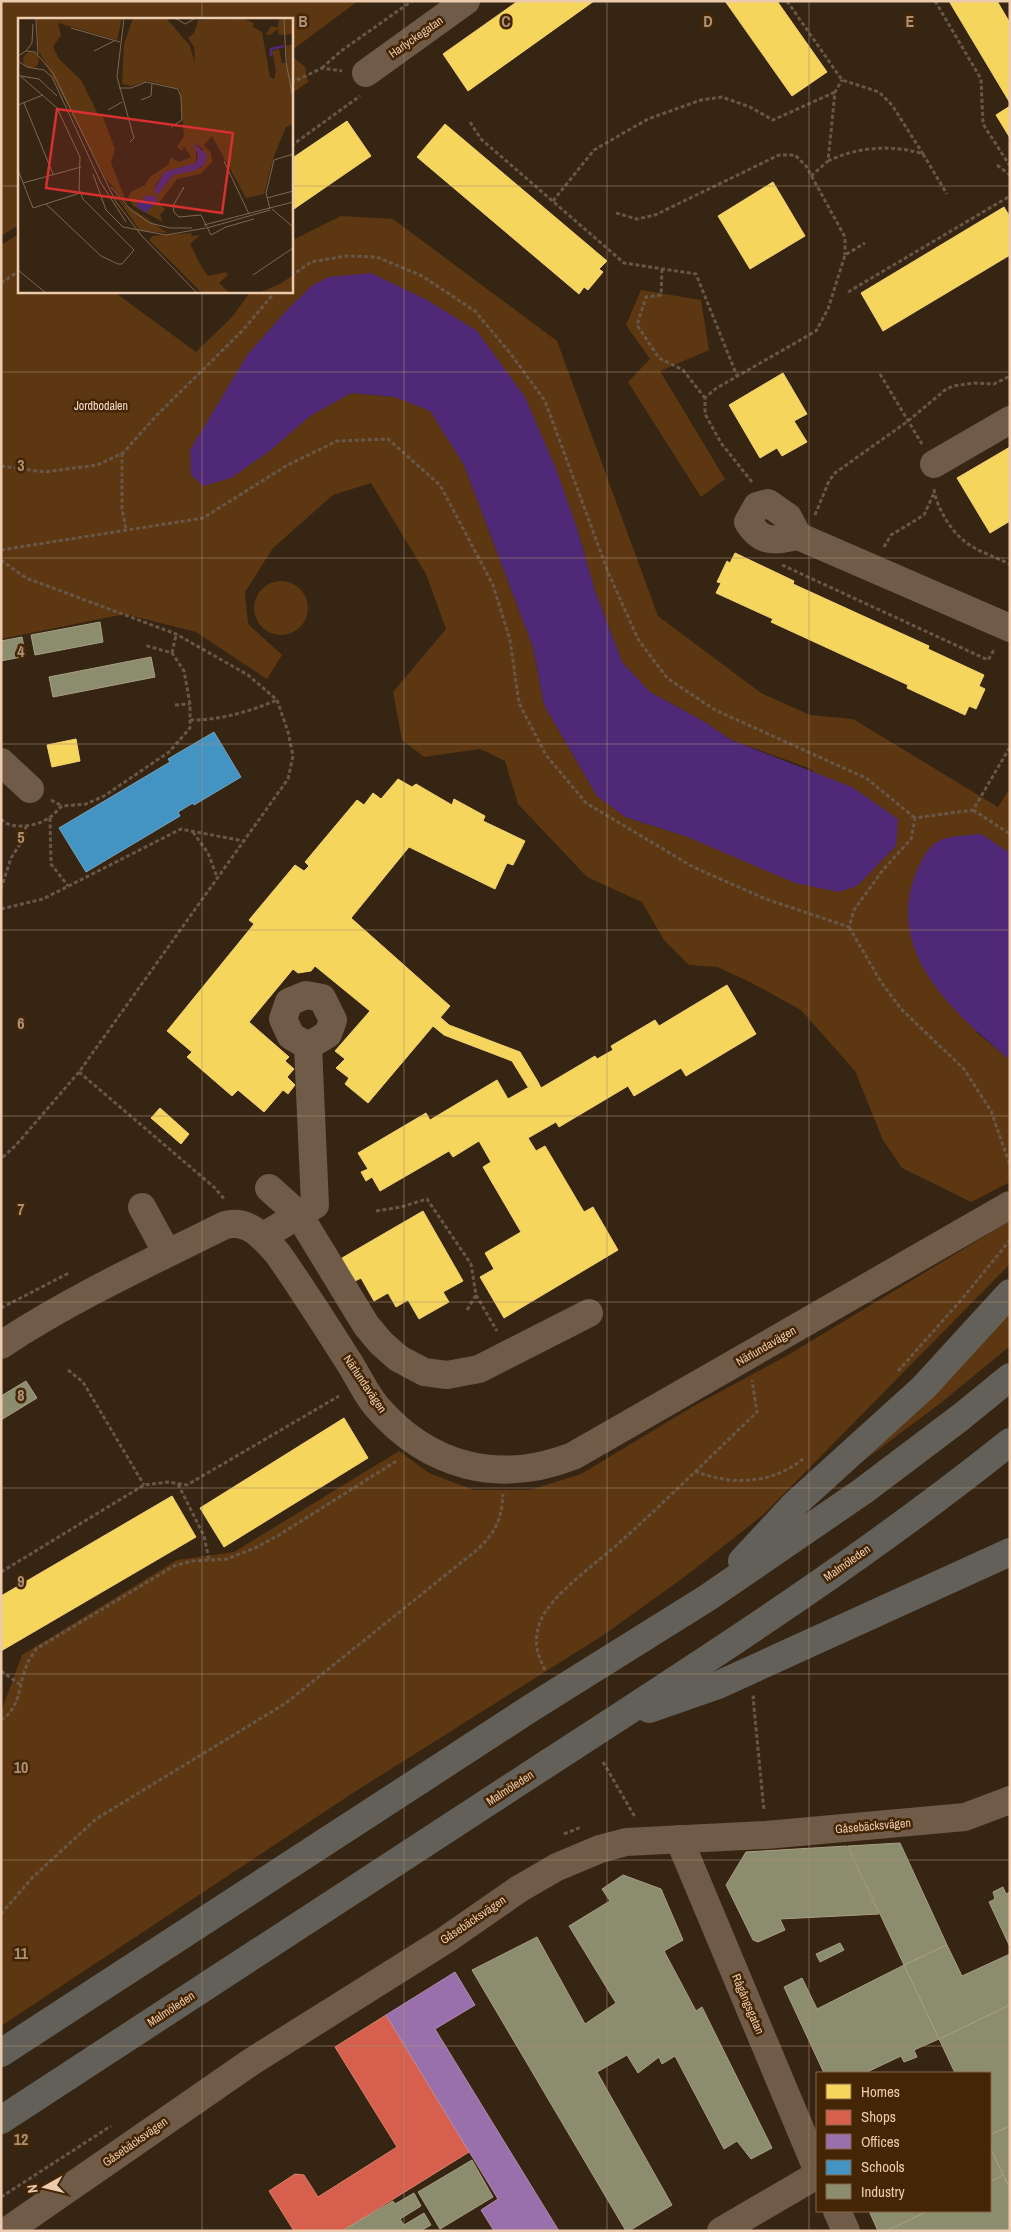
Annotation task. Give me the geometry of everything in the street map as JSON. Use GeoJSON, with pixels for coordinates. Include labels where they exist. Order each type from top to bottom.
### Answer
{"type":"FeatureCollection","features":[{"type":"Feature","properties":{"kind":"highway"},"geometry":{"type":"LineString","coordinates":[[707,1598],[795,1504],[924,1386],[1010,1293]]}},
{"type":"Feature","properties":{"kind":"highway"},"geometry":{"type":"LineString","coordinates":[[1,2053],[522,1714],[707,1598],[864,1490],[1010,1377]]}},
{"type":"Feature","properties":{"kind":"highway","name":"Malmöleden"},"geometry":{"type":"LineString","coordinates":[[1,2120],[607,1724],[846,1565],[945,1493],[1010,1442]]}},
{"type":"Feature","properties":{"kind":"highway"},"geometry":{"type":"LineString","coordinates":[[607,1724],[718,1685],[966,1574],[1010,1552]]}},
{"type":"Feature","properties":{"kind":"street","name":"Harlyckegatan"},"geometry":{"type":"LineString","coordinates":[[366,73],[466,1]]}},
{"type":"Feature","properties":{"kind":"street"},"geometry":{"type":"LineString","coordinates":[[934,464],[1010,420]]}},
{"type":"Feature","properties":{"kind":"street"},"geometry":{"type":"LineString","coordinates":[[768,503],[757,506],[748,522],[755,532],[772,541],[801,537],[1008,628]]}},
{"type":"Feature","properties":{"kind":"street"},"geometry":{"type":"LineString","coordinates":[[1,762],[30,789]]}},
{"type":"Feature","properties":{"kind":"street"},"geometry":{"type":"LineString","coordinates":[[262,1237],[315,1205],[308,1046]]}},
{"type":"Feature","properties":{"kind":"street"},"geometry":{"type":"LineString","coordinates":[[269,1188],[299,1215],[366,1325],[381,1343],[398,1358],[424,1372],[448,1375],[479,1370],[589,1313]]}},
{"type":"Feature","properties":{"kind":"street","name":"Närlundavägen"},"geometry":{"type":"LineString","coordinates":[[1,1345],[54,1311],[167,1253],[225,1225],[234,1223],[245,1224],[262,1237],[290,1271],[376,1405],[387,1417],[422,1444],[446,1458],[464,1465],[506,1471],[528,1469],[573,1456],[1010,1205]]}},
{"type":"Feature","properties":{"kind":"street"},"geometry":{"type":"LineString","coordinates":[[142,1207],[167,1253]]}},
{"type":"Feature","properties":{"kind":"street","name":"Gåsebäcksvägen"},"geometry":{"type":"LineString","coordinates":[[6,2231],[251,2062],[447,1939],[519,1889],[557,1867],[600,1849],[626,1842],[766,1835],[964,1817],[1009,1802]]}},
{"type":"Feature","properties":{"kind":"street","name":"Rågångsgatan"},"geometry":{"type":"LineString","coordinates":[[679,1839],[816,2167]]}},
{"type":"Feature","properties":{"kind":"street"},"geometry":{"type":"LineString","coordinates":[[721,2231],[816,2177]]}},
{"type":"Feature","properties":{"kind":"street"},"geometry":{"type":"LineString","coordinates":[[837,2212],[846,2231]]}},
{"type":"Feature","properties":{"kind":"path"},"geometry":{"type":"LineString","coordinates":[[292,83],[322,68],[342,51],[412,1]]}},
{"type":"Feature","properties":{"kind":"path"},"geometry":{"type":"LineString","coordinates":[[787,1],[842,80],[879,92],[892,105],[947,194]]}},
{"type":"Feature","properties":{"kind":"path"},"geometry":{"type":"LineString","coordinates":[[935,1],[981,79],[983,124],[1010,166]]}},
{"type":"Feature","properties":{"kind":"path"},"geometry":{"type":"LineString","coordinates":[[292,145],[363,94],[366,73],[322,68]]}},
{"type":"Feature","properties":{"kind":"path"},"geometry":{"type":"LineString","coordinates":[[828,161],[835,92],[842,80]]}},
{"type":"Feature","properties":{"kind":"path"},"geometry":{"type":"LineString","coordinates":[[552,201],[594,150],[648,119],[702,100],[722,97],[750,107],[773,120],[835,92]]}},
{"type":"Feature","properties":{"kind":"path"},"geometry":{"type":"LineString","coordinates":[[470,122],[481,139],[624,263],[696,274],[738,376]]}},
{"type":"Feature","properties":{"kind":"path"},"geometry":{"type":"LineString","coordinates":[[811,176],[828,161],[851,152],[874,148],[901,149],[923,154]]}},
{"type":"Feature","properties":{"kind":"path"},"geometry":{"type":"LineString","coordinates":[[616,213],[637,219],[655,215],[779,156],[795,155],[806,166],[845,237],[845,255],[828,309],[816,331],[715,389],[705,398]]}},
{"type":"Feature","properties":{"kind":"path"},"geometry":{"type":"LineString","coordinates":[[997,165],[1010,175]]}},
{"type":"Feature","properties":{"kind":"path"},"geometry":{"type":"LineString","coordinates":[[848,292],[1010,196]]}},
{"type":"Feature","properties":{"kind":"path"},"geometry":{"type":"LineString","coordinates":[[845,255],[864,244]]}},
{"type":"Feature","properties":{"kind":"path"},"geometry":{"type":"LineString","coordinates":[[292,275],[311,262],[346,256],[377,256],[422,276],[475,311],[545,401],[612,580],[638,639],[666,678],[715,710],[866,778],[915,818],[973,810],[1010,834]]}},
{"type":"Feature","properties":{"kind":"path"},"geometry":{"type":"LineString","coordinates":[[662,269],[660,295],[646,297],[637,325],[659,358],[683,370],[705,398],[705,414],[721,443],[768,503]]}},
{"type":"Feature","properties":{"kind":"path"},"geometry":{"type":"LineString","coordinates":[[1,283],[18,271]]}},
{"type":"Feature","properties":{"kind":"path"},"geometry":{"type":"LineString","coordinates":[[1,466],[45,472],[97,465],[122,453],[156,416],[243,330],[275,292]]}},
{"type":"Feature","properties":{"kind":"path"},"geometry":{"type":"LineString","coordinates":[[801,537],[829,481],[848,463],[900,427],[945,390],[974,383],[994,384],[1010,376]]}},
{"type":"Feature","properties":{"kind":"path"},"geometry":{"type":"LineString","coordinates":[[1,550],[203,518],[286,466],[337,441],[388,440],[440,485],[493,585],[510,640],[519,703],[546,756],[586,803],[694,867],[766,899],[849,927],[881,982],[901,1009],[964,1069],[991,1111],[1010,1165]]}},
{"type":"Feature","properties":{"kind":"path"},"geometry":{"type":"LineString","coordinates":[[122,453],[122,508],[126,530]]}},
{"type":"Feature","properties":{"kind":"path"},"geometry":{"type":"LineString","coordinates":[[874,569],[891,535],[924,515],[934,492]]}},
{"type":"Feature","properties":{"kind":"path"},"geometry":{"type":"LineString","coordinates":[[1,560],[26,578],[176,634],[248,675],[277,700],[288,732],[293,756],[288,779],[79,1072],[17,1144],[1,1159]]}},
{"type":"Feature","properties":{"kind":"path"},"geometry":{"type":"LineString","coordinates":[[776,562],[988,660],[1008,628]]}},
{"type":"Feature","properties":{"kind":"path"},"geometry":{"type":"LineString","coordinates":[[172,653],[176,634]]}},
{"type":"Feature","properties":{"kind":"path"},"geometry":{"type":"LineString","coordinates":[[1,819],[15,826],[26,826],[50,818],[62,806],[86,804],[104,796],[169,752],[190,728],[190,704],[184,671],[172,653],[144,645]]}},
{"type":"Feature","properties":{"kind":"path"},"geometry":{"type":"LineString","coordinates":[[190,720],[209,720],[244,714],[277,700]]}},
{"type":"Feature","properties":{"kind":"path"},"geometry":{"type":"LineString","coordinates":[[175,705],[190,704]]}},
{"type":"Feature","properties":{"kind":"path"},"geometry":{"type":"LineString","coordinates":[[973,810],[1010,747]]}},
{"type":"Feature","properties":{"kind":"path"},"geometry":{"type":"LineString","coordinates":[[50,818],[51,864],[68,886]]}},
{"type":"Feature","properties":{"kind":"path"},"geometry":{"type":"LineString","coordinates":[[849,927],[854,910],[883,870],[911,839],[915,818]]}},
{"type":"Feature","properties":{"kind":"path"},"geometry":{"type":"LineString","coordinates":[[1,889],[11,858],[24,838],[26,826]]}},
{"type":"Feature","properties":{"kind":"path"},"geometry":{"type":"LineString","coordinates":[[1,909],[44,899],[181,829],[243,841]]}},
{"type":"Feature","properties":{"kind":"path"},"geometry":{"type":"LineString","coordinates":[[193,831],[208,853],[218,877]]}},
{"type":"Feature","properties":{"kind":"path"},"geometry":{"type":"LineString","coordinates":[[79,1072],[215,1188],[226,1201]]}},
{"type":"Feature","properties":{"kind":"path"},"geometry":{"type":"LineString","coordinates":[[376,1211],[401,1207],[428,1199],[471,1264],[476,1295],[510,1354]]}},
{"type":"Feature","properties":{"kind":"path"},"geometry":{"type":"LineString","coordinates":[[898,1372],[1010,1240]]}},
{"type":"Feature","properties":{"kind":"path"},"geometry":{"type":"LineString","coordinates":[[467,1310],[476,1295]]}},
{"type":"Feature","properties":{"kind":"path"},"geometry":{"type":"LineString","coordinates":[[545,1670],[537,1654],[535,1639],[542,1618],[551,1605],[757,1412],[754,1386],[743,1360]]}},
{"type":"Feature","properties":{"kind":"path"},"geometry":{"type":"LineString","coordinates":[[68,1370],[83,1382],[144,1485]]}},
{"type":"Feature","properties":{"kind":"path"},"geometry":{"type":"LineString","coordinates":[[1,1572],[144,1485],[168,1482],[187,1485],[362,1383]]}},
{"type":"Feature","properties":{"kind":"path"},"geometry":{"type":"LineString","coordinates":[[1,1720],[11,1714],[26,1667],[36,1649],[174,1566],[192,1562],[227,1559],[255,1548],[279,1535],[422,1444]]}},
{"type":"Feature","properties":{"kind":"path"},"geometry":{"type":"LineString","coordinates":[[695,1471],[729,1481],[745,1481],[785,1471],[808,1456]]}},
{"type":"Feature","properties":{"kind":"path"},"geometry":{"type":"LineString","coordinates":[[1,1914],[32,1878],[96,1819],[286,1703],[478,1549],[493,1534],[501,1518],[506,1471]]}},
{"type":"Feature","properties":{"kind":"path"},"geometry":{"type":"LineString","coordinates":[[177,1484],[204,1536],[209,1560]]}},
{"type":"Feature","properties":{"kind":"path"},"geometry":{"type":"LineString","coordinates":[[1,1671],[21,1685]]}},
{"type":"Feature","properties":{"kind":"path"},"geometry":{"type":"LineString","coordinates":[[762,1694],[753,1698],[766,1835]]}},
{"type":"Feature","properties":{"kind":"path"},"geometry":{"type":"LineString","coordinates":[[602,1762],[637,1820]]}},
{"type":"Feature","properties":{"kind":"green space"},"geometry":{"type":"Polygon","coordinates":[[[1,1],[358,1],[292,50],[292,18],[18,18],[18,226],[1,236],[1,1]]]}},
{"type":"Feature","properties":{"kind":"green space"},"geometry":{"type":"Polygon","coordinates":[[[292,58],[305,67],[308,82],[292,93],[292,58]]]}},
{"type":"Feature","properties":{"kind":"green space","name":"Jordbodalen"},"geometry":{"type":"Polygon","coordinates":[[[341,216],[393,219],[557,341],[658,616],[761,693],[810,715],[853,719],[998,807],[1010,788],[1010,853],[981,834],[976,1032],[1010,1060],[1010,1182],[971,1202],[902,1168],[883,1140],[855,1071],[801,1010],[750,982],[717,967],[689,965],[664,940],[642,902],[587,877],[518,804],[505,761],[480,749],[424,757],[402,740],[393,692],[446,629],[426,574],[371,483],[333,495],[273,548],[245,592],[248,624],[282,655],[267,679],[196,632],[125,614],[1,639],[1,245],[18,235],[18,292],[114,292],[196,352],[232,317],[250,292],[292,292],[292,240],[341,216]],[[313,285],[270,329],[251,353],[235,378],[271,450],[310,416],[351,393],[395,397],[431,411],[464,465],[533,647],[544,705],[597,796],[625,817],[857,886],[896,846],[809,768],[731,740],[705,722],[650,692],[622,662],[594,588],[577,528],[313,285]]]}},
{"type":"Feature","properties":{"kind":"green space"},"geometry":{"type":"Polygon","coordinates":[[[641,290],[701,300],[709,350],[660,371],[725,479],[701,497],[628,382],[650,359],[626,325],[641,290]]]}},
{"type":"Feature","properties":{"kind":"green space"},"geometry":{"type":"Polygon","coordinates":[[[281,581],[291,583],[300,589],[306,598],[308,608],[306,618],[300,627],[291,633],[281,635],[271,633],[262,627],[256,618],[254,608],[256,598],[262,589],[271,583],[281,581]]]}},
{"type":"Feature","properties":{"kind":"green space"},"geometry":{"type":"Polygon","coordinates":[[[1010,1221],[1010,1264],[763,1515],[687,1575],[605,1634],[356,1791],[1,2026],[1,1712],[22,1655],[177,1560],[234,1552],[399,1451],[429,1473],[474,1490],[530,1490],[581,1474],[692,1407],[788,1355],[1010,1221]]]}},
{"type":"Feature","properties":{"kind":"green space"},"geometry":{"type":"Polygon","coordinates":[[[1010,1310],[1010,1346],[942,1402],[863,1461],[937,1391],[1010,1310]]]}},
{"type":"Feature","properties":{"kind":"shaded area"},"geometry":{"type":"Polygon","coordinates":[[[371,273],[427,300],[477,331],[525,397],[556,469],[577,528],[594,588],[622,662],[650,692],[705,722],[731,740],[852,787],[898,819],[896,846],[857,886],[839,892],[795,883],[685,836],[625,817],[597,796],[544,705],[533,647],[464,465],[430,411],[395,397],[351,393],[310,416],[271,450],[231,478],[203,486],[191,475],[190,450],[248,354],[288,309],[313,285],[329,277],[371,273]]]}},
{"type":"Feature","properties":{"kind":"shaded area"},"geometry":{"type":"Polygon","coordinates":[[[981,834],[1010,853],[1010,1060],[968,1023],[930,979],[917,955],[909,929],[909,902],[916,873],[927,851],[940,840],[981,834]]]}},
{"type":"Feature","properties":{"kind":"building: Homes"},"geometry":{"type":"Polygon","coordinates":[[[518,1],[594,1],[468,91],[443,54],[518,1]]]}},
{"type":"Feature","properties":{"kind":"building: Homes"},"geometry":{"type":"Polygon","coordinates":[[[725,1],[777,1],[827,72],[792,96],[725,1]]]}},
{"type":"Feature","properties":{"kind":"building: Homes"},"geometry":{"type":"Polygon","coordinates":[[[949,1],[997,1],[1010,23],[1010,103],[949,1]]]}},
{"type":"Feature","properties":{"kind":"building: Homes"},"geometry":{"type":"Polygon","coordinates":[[[1010,106],[1010,138],[996,115],[1010,106]]]}},
{"type":"Feature","properties":{"kind":"building: Homes"},"geometry":{"type":"Polygon","coordinates":[[[347,121],[371,156],[292,210],[292,158],[347,121]]]}},
{"type":"Feature","properties":{"kind":"building: Homes"},"geometry":{"type":"Polygon","coordinates":[[[445,124],[607,261],[599,269],[603,272],[588,290],[584,287],[579,294],[417,157],[445,124]]]}},
{"type":"Feature","properties":{"kind":"building: Homes"},"geometry":{"type":"Polygon","coordinates":[[[773,182],[805,236],[750,269],[718,216],[773,182]]]}},
{"type":"Feature","properties":{"kind":"building: Homes"},"geometry":{"type":"Polygon","coordinates":[[[1004,207],[1010,217],[1010,255],[883,331],[861,293],[1004,207]]]}},
{"type":"Feature","properties":{"kind":"building: Homes"},"geometry":{"type":"Polygon","coordinates":[[[783,373],[807,414],[794,421],[807,442],[782,456],[777,448],[760,458],[729,405],[783,373]]]}},
{"type":"Feature","properties":{"kind":"building: Homes"},"geometry":{"type":"Polygon","coordinates":[[[1010,447],[1010,521],[990,533],[957,478],[1010,447]]]}},
{"type":"Feature","properties":{"kind":"building: Homes"},"geometry":{"type":"Polygon","coordinates":[[[735,553],[794,581],[793,584],[929,646],[928,649],[984,675],[979,686],[985,689],[976,709],[969,706],[965,715],[907,688],[908,685],[771,622],[773,619],[716,593],[721,583],[717,582],[727,561],[730,563],[735,553]]]}},
{"type":"Feature","properties":{"kind":"building: Homes"},"geometry":{"type":"Polygon","coordinates":[[[76,739],[80,761],[52,767],[47,745],[76,739]]]}},
{"type":"Feature","properties":{"kind":"building: Homes"},"geometry":{"type":"Polygon","coordinates":[[[398,779],[412,787],[416,784],[452,805],[454,799],[485,816],[483,821],[525,841],[513,865],[507,863],[495,889],[409,847],[351,918],[450,1006],[368,1103],[345,1084],[349,1078],[336,1068],[345,1059],[335,1051],[370,1011],[315,966],[311,971],[298,973],[293,969],[249,1022],[289,1057],[285,1061],[294,1069],[287,1077],[295,1085],[288,1094],[283,1090],[264,1112],[238,1090],[232,1096],[187,1057],[192,1052],[167,1031],[254,924],[249,920],[295,865],[304,871],[309,866],[305,862],[357,800],[364,805],[373,793],[381,799],[398,779]]]}},
{"type":"Feature","properties":{"kind":"building: Homes"},"geometry":{"type":"Polygon","coordinates":[[[727,985],[756,1034],[686,1076],[681,1068],[634,1096],[628,1086],[559,1127],[556,1122],[528,1138],[536,1151],[545,1146],[584,1212],[593,1207],[618,1250],[504,1318],[480,1277],[494,1269],[485,1253],[521,1232],[483,1167],[491,1162],[479,1141],[453,1157],[449,1151],[380,1191],[372,1177],[366,1181],[361,1172],[368,1169],[358,1153],[426,1113],[430,1120],[497,1080],[508,1099],[538,1082],[541,1088],[595,1056],[597,1059],[613,1050],[611,1046],[655,1020],[659,1026],[727,985]]]}},
{"type":"Feature","properties":{"kind":"building: Homes"},"geometry":{"type":"Polygon","coordinates":[[[440,1017],[449,1025],[520,1052],[538,1082],[528,1087],[512,1061],[444,1035],[433,1026],[440,1017]]]}},
{"type":"Feature","properties":{"kind":"building: Homes"},"geometry":{"type":"Polygon","coordinates":[[[160,1108],[189,1134],[181,1144],[151,1118],[160,1108]]]}},
{"type":"Feature","properties":{"kind":"building: Homes"},"geometry":{"type":"Polygon","coordinates":[[[423,1211],[463,1281],[443,1292],[449,1302],[419,1319],[408,1300],[396,1307],[388,1293],[374,1301],[361,1278],[355,1281],[342,1258],[423,1211]]]}},
{"type":"Feature","properties":{"kind":"building: Homes"},"geometry":{"type":"Polygon","coordinates":[[[344,1418],[368,1458],[224,1547],[200,1508],[344,1418]]]}},
{"type":"Feature","properties":{"kind":"building: Homes"},"geometry":{"type":"Polygon","coordinates":[[[172,1496],[196,1537],[1,1651],[1,1596],[172,1496]]]}},
{"type":"Feature","properties":{"kind":"building: Shops"},"geometry":{"type":"Polygon","coordinates":[[[386,2015],[469,2152],[342,2231],[294,2231],[269,2191],[295,2174],[304,2175],[318,2197],[397,2147],[335,2047],[386,2015]]]}},
{"type":"Feature","properties":{"kind":"building: Offices"},"geometry":{"type":"Polygon","coordinates":[[[455,1972],[475,2005],[435,2029],[559,2231],[494,2231],[481,2210],[498,2199],[386,2015],[455,1972]]]}},
{"type":"Feature","properties":{"kind":"building: Schools"},"geometry":{"type":"Polygon","coordinates":[[[214,732],[241,777],[194,805],[193,803],[178,812],[180,816],[86,872],[59,828],[170,762],[168,759],[214,732]]]}},
{"type":"Feature","properties":{"kind":"building: Industry"},"geometry":{"type":"Polygon","coordinates":[[[100,622],[103,642],[35,655],[31,635],[100,622]]]}},
{"type":"Feature","properties":{"kind":"building: Industry"},"geometry":{"type":"Polygon","coordinates":[[[22,637],[26,656],[1,661],[1,641],[22,637]]]}},
{"type":"Feature","properties":{"kind":"building: Industry"},"geometry":{"type":"Polygon","coordinates":[[[151,657],[155,677],[53,697],[49,677],[151,657]]]}},
{"type":"Feature","properties":{"kind":"building: Industry"},"geometry":{"type":"Polygon","coordinates":[[[26,1381],[37,1398],[1,1420],[1,1396],[26,1381]]]}},
{"type":"Feature","properties":{"kind":"building: Industry"},"geometry":{"type":"Polygon","coordinates":[[[900,1843],[947,1945],[904,1965],[848,1846],[900,1843]]]}},
{"type":"Feature","properties":{"kind":"building: Industry"},"geometry":{"type":"Polygon","coordinates":[[[847,1846],[879,1914],[780,1919],[785,1930],[758,1942],[753,1940],[726,1885],[746,1852],[847,1846]]]}},
{"type":"Feature","properties":{"kind":"building: Industry"},"geometry":{"type":"Polygon","coordinates":[[[623,1875],[661,1889],[683,1940],[664,1951],[696,2011],[702,2007],[772,2148],[751,2159],[737,2141],[724,2149],[675,2056],[662,2064],[659,2057],[638,2073],[627,2055],[597,2072],[672,2205],[629,2231],[626,2231],[472,1970],[537,1937],[585,2024],[616,2003],[569,1926],[610,1901],[602,1889],[623,1875]]]}},
{"type":"Feature","properties":{"kind":"building: Industry"},"geometry":{"type":"Polygon","coordinates":[[[1003,1887],[1006,1894],[1010,1892],[1010,1947],[989,1902],[995,1899],[993,1892],[1003,1887]]]}},
{"type":"Feature","properties":{"kind":"building: Industry"},"geometry":{"type":"Polygon","coordinates":[[[840,1943],[844,1950],[820,1962],[816,1954],[840,1943]]]}},
{"type":"Feature","properties":{"kind":"building: Industry"},"geometry":{"type":"Polygon","coordinates":[[[947,1945],[962,1976],[1010,1954],[1010,2005],[939,2039],[904,1965],[947,1945]]]}},
{"type":"Feature","properties":{"kind":"building: Industry"},"geometry":{"type":"Polygon","coordinates":[[[904,1965],[939,2039],[914,2050],[917,2057],[904,2062],[901,2056],[867,2072],[824,2072],[784,1987],[802,1978],[817,2009],[904,1965]]]}},
{"type":"Feature","properties":{"kind":"building: Industry"},"geometry":{"type":"Polygon","coordinates":[[[1010,2005],[1010,2126],[991,2135],[991,2072],[955,2072],[939,2039],[1010,2005]]]}},
{"type":"Feature","properties":{"kind":"building: Industry"},"geometry":{"type":"Polygon","coordinates":[[[1010,2126],[1010,2189],[991,2149],[991,2135],[1010,2126]]]}},
{"type":"Feature","properties":{"kind":"building: Industry"},"geometry":{"type":"Polygon","coordinates":[[[991,2149],[1003,2175],[991,2181],[991,2149]]]}},
{"type":"Feature","properties":{"kind":"building: Industry"},"geometry":{"type":"Polygon","coordinates":[[[472,2160],[493,2197],[440,2229],[418,2192],[472,2160]]]}},
{"type":"Feature","properties":{"kind":"building: Industry"},"geometry":{"type":"Polygon","coordinates":[[[1003,2175],[1010,2189],[1010,2231],[886,2231],[926,2212],[991,2212],[991,2181],[1003,2175]]]}},
{"type":"Feature","properties":{"kind":"building: Industry"},"geometry":{"type":"Polygon","coordinates":[[[414,2193],[421,2206],[400,2219],[404,2225],[424,2213],[431,2225],[420,2231],[342,2231],[393,2201],[395,2204],[414,2193]]]}},
{"type":"Feature","properties":{"kind":"building: Industry"},"geometry":{"type":"Polygon","coordinates":[[[869,2212],[926,2212],[886,2231],[878,2231],[869,2212]]]}}]}
